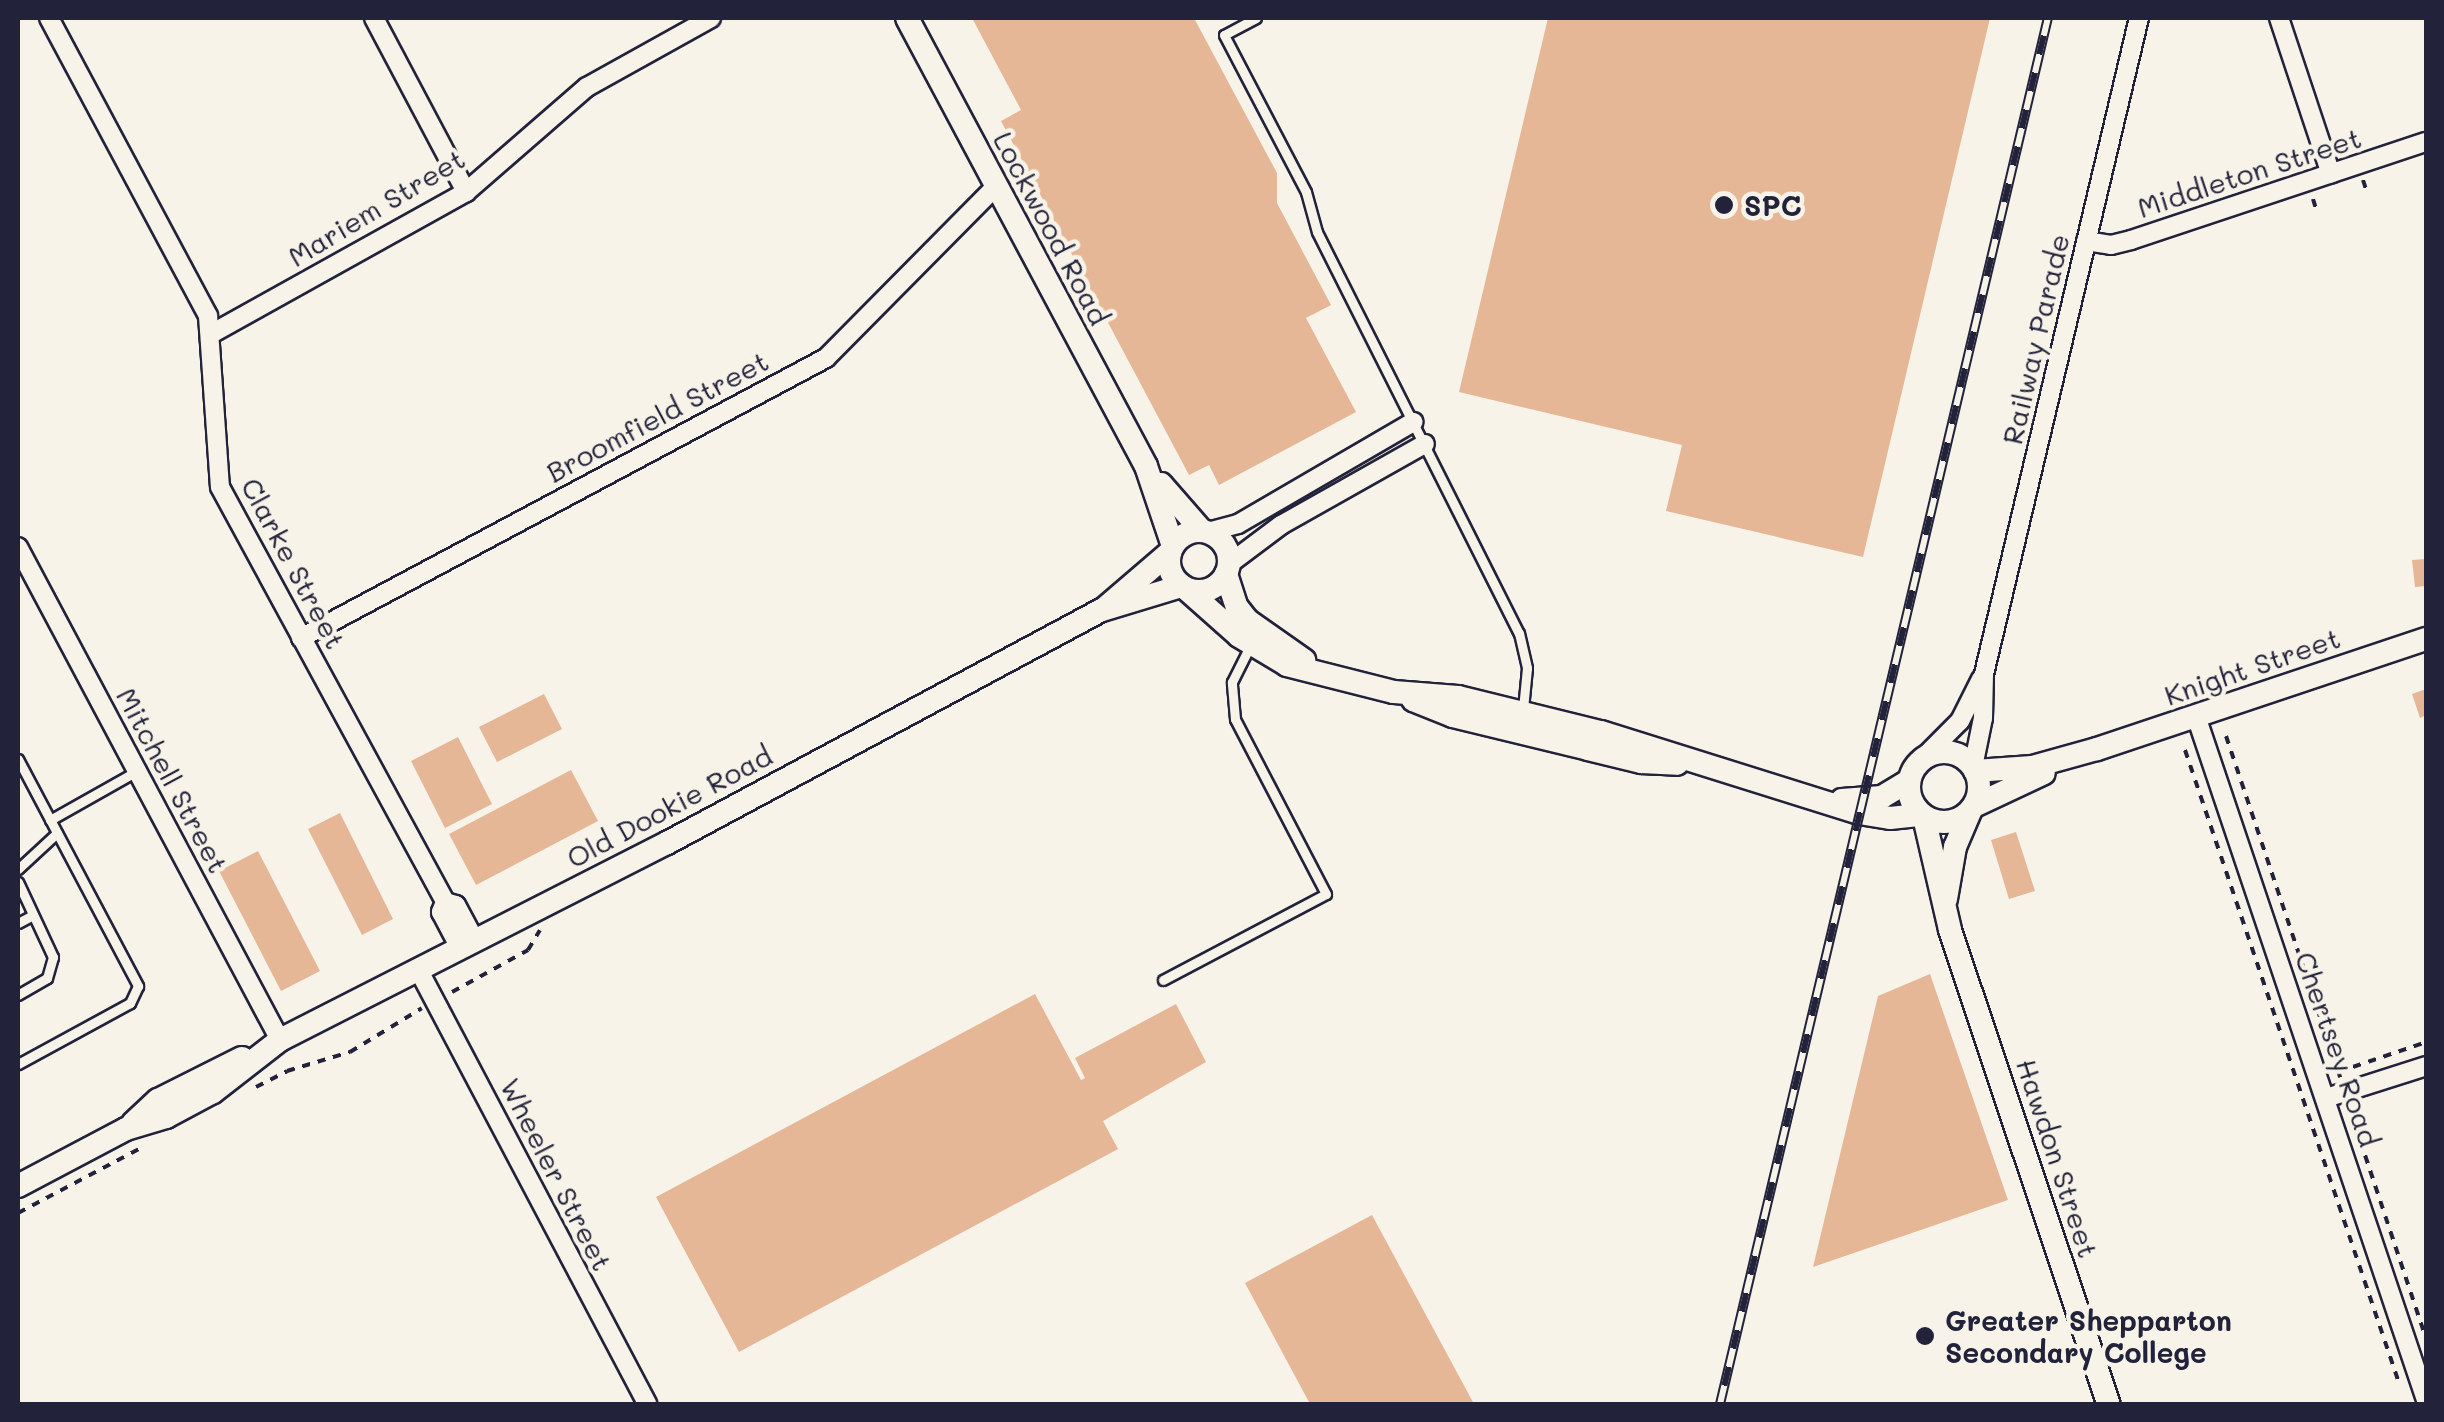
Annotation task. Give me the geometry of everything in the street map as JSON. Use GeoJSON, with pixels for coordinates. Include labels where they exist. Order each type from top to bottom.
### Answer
{"type":"FeatureCollection","features":[{"type":"Feature","properties":{"kind":"street","name":"Clarke Street"},"geometry":{"type":"LineString","coordinates":[[49,18],[208,316],[220,487],[445,902],[456,905],[467,944]]}},
{"type":"Feature","properties":{"kind":"street"},"geometry":{"type":"LineString","coordinates":[[374,18],[466,192]]}},
{"type":"Feature","properties":{"kind":"street","name":"Mariem Street"},"geometry":{"type":"LineString","coordinates":[[211,334],[466,192],[586,88],[711,18]]}},
{"type":"Feature","properties":{"kind":"street","name":"Lockwood Road"},"geometry":{"type":"LineString","coordinates":[[907,18],[1146,466],[1172,549]]}},
{"type":"Feature","properties":{"kind":"street","name":"Railway Parade"},"geometry":{"type":"LineString","coordinates":[[1974,769],[1983,718],[1984,674],[2139,18]]}},
{"type":"Feature","properties":{"kind":"street"},"geometry":{"type":"LineString","coordinates":[[2279,18],[2331,174]]}},
{"type":"Feature","properties":{"kind":"street","name":"Middleton Street"},"geometry":{"type":"LineString","coordinates":[[2086,242],[2111,245],[2131,240],[2426,142]]}},
{"type":"Feature","properties":{"kind":"street","name":"Broomfield Street"},"geometry":{"type":"LineString","coordinates":[[301,638],[826,358],[996,186]]}},
{"type":"Feature","properties":{"kind":"street"},"geometry":{"type":"LineString","coordinates":[[1413,422],[1238,524],[1188,533],[1172,549],[1171,574],[1252,644],[1288,665],[1394,692],[1453,716],[1520,722],[1594,740],[1640,762],[1696,765],[1875,815],[1922,816],[1953,822],[1972,809],[1979,788],[1974,769],[1947,752],[1914,771],[1882,797],[1814,797]]}},
{"type":"Feature","properties":{"kind":"street"},"geometry":{"type":"LineString","coordinates":[[1183,587],[1204,591],[1281,525],[1424,444]]}},
{"type":"Feature","properties":{"kind":"street","name":"Lockwood Road"},"geometry":{"type":"LineString","coordinates":[[1146,466],[1205,532]]}},
{"type":"Feature","properties":{"kind":"street"},"geometry":{"type":"LineString","coordinates":[[1205,532],[1224,545],[1237,606],[1247,620],[1323,674]]}},
{"type":"Feature","properties":{"kind":"street","name":"Mitchell Street"},"geometry":{"type":"LineString","coordinates":[[18,547],[137,772],[270,1045]]}},
{"type":"Feature","properties":{"kind":"street","name":"Old Dookie Road"},"geometry":{"type":"LineString","coordinates":[[1102,610],[1172,549]]}},
{"type":"Feature","properties":{"kind":"street","name":"Old Dookie Road"},"geometry":{"type":"LineString","coordinates":[[18,1186],[126,1129],[158,1100],[467,944],[1102,610],[1183,587]]}},
{"type":"Feature","properties":{"kind":"street","name":"Knight Street"},"geometry":{"type":"LineString","coordinates":[[1974,769],[2032,767],[2097,750],[2426,639]]}},
{"type":"Feature","properties":{"kind":"street","name":"Railway Parade"},"geometry":{"type":"LineString","coordinates":[[1914,771],[1960,721],[1984,674]]}},
{"type":"Feature","properties":{"kind":"street","name":"Chertsey Road"},"geometry":{"type":"LineString","coordinates":[[2196,716],[2335,1095],[2426,1400]]}},
{"type":"Feature","properties":{"kind":"street","name":"Knight Street"},"geometry":{"type":"LineString","coordinates":[[1972,809],[2097,750]]}},
{"type":"Feature","properties":{"kind":"street"},"geometry":{"type":"LineString","coordinates":[[1914,771],[1910,800],[1922,816]]}},
{"type":"Feature","properties":{"kind":"street","name":"Hawdon Street"},"geometry":{"type":"LineString","coordinates":[[1950,930],[1949,874],[1972,809]]}},
{"type":"Feature","properties":{"kind":"street","name":"Hawdon Street"},"geometry":{"type":"LineString","coordinates":[[1922,816],[1950,930],[2109,1404]]}},
{"type":"Feature","properties":{"kind":"street","name":"Wheeler Street"},"geometry":{"type":"LineString","coordinates":[[418,969],[647,1404]]}},
{"type":"Feature","properties":{"kind":"street"},"geometry":{"type":"LineString","coordinates":[[2335,1095],[2426,1066]]}},
{"type":"Feature","properties":{"kind":"lane"},"geometry":{"type":"LineString","coordinates":[[1256,18],[1224,35],[1306,192],[1317,232],[1518,633],[1527,668],[1520,722]]}},
{"type":"Feature","properties":{"kind":"lane"},"geometry":{"type":"LineString","coordinates":[[1163,980],[1326,894],[1235,719],[1232,682],[1252,644]]}},
{"type":"Feature","properties":{"kind":"lane"},"geometry":{"type":"LineString","coordinates":[[18,1064],[130,1003],[138,986],[19,766]]}},
{"type":"Feature","properties":{"kind":"lane"},"geometry":{"type":"LineString","coordinates":[[50,820],[137,772]]}},
{"type":"Feature","properties":{"kind":"lane"},"geometry":{"type":"LineString","coordinates":[[18,869],[57,833]]}},
{"type":"Feature","properties":{"kind":"lane"},"geometry":{"type":"LineString","coordinates":[[18,882],[54,957],[47,978],[18,996]]}},
{"type":"Feature","properties":{"kind":"lane"},"geometry":{"type":"LineString","coordinates":[[18,923],[33,915]]}},
{"type":"Feature","properties":{"kind":"path"},"geometry":{"type":"LineString","coordinates":[[2226,736],[2338,1072],[2335,1095],[2426,1338]]}},
{"type":"Feature","properties":{"kind":"path"},"geometry":{"type":"LineString","coordinates":[[2185,750],[2400,1386]]}},
{"type":"Feature","properties":{"kind":"path"},"geometry":{"type":"LineString","coordinates":[[404,1018],[528,950],[541,928]]}},
{"type":"Feature","properties":{"kind":"path"},"geometry":{"type":"LineString","coordinates":[[2338,1072],[2426,1042]]}},
{"type":"Feature","properties":{"kind":"building"},"geometry":{"type":"Polygon","coordinates":[[[972,18],[1194,18],[1277,173],[1277,203],[1331,305],[1306,318],[1356,412],[1219,485],[1209,465],[1189,475],[1001,121],[1021,110],[972,18]]]}},
{"type":"Feature","properties":{"kind":"building","name":"SPC"},"geometry":{"type":"Polygon","coordinates":[[[1548,18],[1990,18],[1863,557],[1666,511],[1682,445],[1459,392],[1548,18]]]}},
{"type":"Feature","properties":{"kind":"building"},"geometry":{"type":"Polygon","coordinates":[[[2426,559],[2426,586],[2415,587],[2412,560],[2426,559]]]}},
{"type":"Feature","properties":{"kind":"building"},"geometry":{"type":"Polygon","coordinates":[[[2426,689],[2426,715],[2420,718],[2412,694],[2426,689]]]}},
{"type":"Feature","properties":{"kind":"building"},"geometry":{"type":"Polygon","coordinates":[[[544,694],[562,729],[497,762],[479,727],[544,694]]]}},
{"type":"Feature","properties":{"kind":"building"},"geometry":{"type":"Polygon","coordinates":[[[458,737],[492,804],[445,828],[411,761],[458,737]]]}},
{"type":"Feature","properties":{"kind":"building"},"geometry":{"type":"Polygon","coordinates":[[[571,770],[598,821],[476,885],[449,834],[571,770]]]}},
{"type":"Feature","properties":{"kind":"building"},"geometry":{"type":"Polygon","coordinates":[[[340,813],[393,919],[362,935],[308,829],[340,813]]]}},
{"type":"Feature","properties":{"kind":"building"},"geometry":{"type":"Polygon","coordinates":[[[2016,832],[2035,891],[2009,899],[1991,840],[2016,832]]]}},
{"type":"Feature","properties":{"kind":"building"},"geometry":{"type":"Polygon","coordinates":[[[258,851],[320,971],[281,991],[219,871],[258,851]]]}},
{"type":"Feature","properties":{"kind":"building"},"geometry":{"type":"Polygon","coordinates":[[[1930,974],[2008,1200],[1813,1267],[1878,996],[1930,974]]]}},
{"type":"Feature","properties":{"kind":"building"},"geometry":{"type":"Polygon","coordinates":[[[1035,994],[1081,1080],[1085,1078],[1075,1058],[1176,1004],[1206,1062],[1103,1121],[1118,1149],[739,1352],[656,1197],[1035,994]]]}},
{"type":"Feature","properties":{"kind":"building"},"geometry":{"type":"Polygon","coordinates":[[[1372,1215],[1474,1404],[1310,1404],[1245,1283],[1372,1215]]]}},
{"type":"Feature","properties":{"kind":"railway"},"geometry":{"type":"LineString","coordinates":[[1720,1404],[2048,18]]}},
{"type":"Feature","properties":{"kind":"place","name":"SPC"},"geometry":{"type":"Point","coordinates":[1724,205]}},
{"type":"Feature","properties":{"kind":"place","name":"Greater Shepparton Secondary College"},"geometry":{"type":"Point","coordinates":[1925,1336]}}]}
